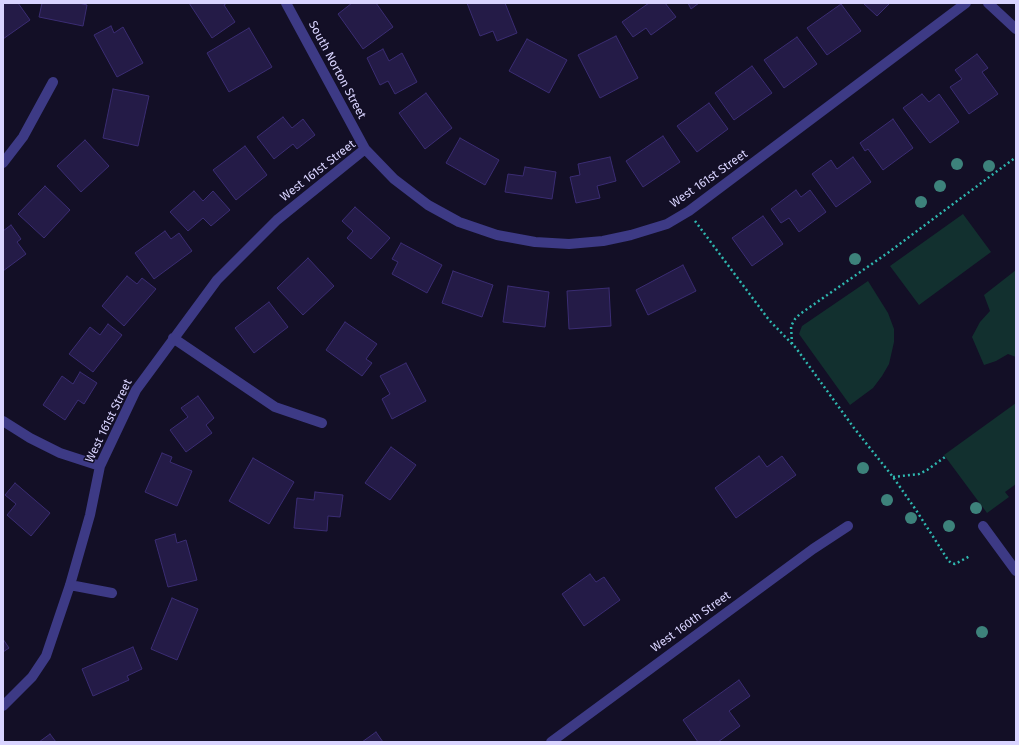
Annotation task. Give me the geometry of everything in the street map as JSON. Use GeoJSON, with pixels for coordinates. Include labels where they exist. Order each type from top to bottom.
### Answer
{"type":"FeatureCollection","features":[{"type":"Feature","properties":{"kind":"street","name":"South Norton Street"},"geometry":{"type":"LineString","coordinates":[[286,3],[365,149]]}},
{"type":"Feature","properties":{"kind":"street","name":"West 161st Street"},"geometry":{"type":"LineString","coordinates":[[3,706],[32,677],[46,656],[70,585],[90,515],[100,466],[136,390],[216,280],[277,220],[365,149],[394,179],[428,205],[459,222],[497,235],[535,242],[569,244],[603,241],[631,235],[667,224],[690,211],[966,3]]}},
{"type":"Feature","properties":{"kind":"street"},"geometry":{"type":"LineString","coordinates":[[988,3],[1016,29]]}},
{"type":"Feature","properties":{"kind":"street"},"geometry":{"type":"LineString","coordinates":[[3,162],[23,137],[53,82]]}},
{"type":"Feature","properties":{"kind":"street"},"geometry":{"type":"LineString","coordinates":[[173,338],[275,407],[322,423]]}},
{"type":"Feature","properties":{"kind":"street"},"geometry":{"type":"LineString","coordinates":[[3,421],[30,438],[60,453],[100,466]]}},
{"type":"Feature","properties":{"kind":"street","name":"West 160th Street"},"geometry":{"type":"LineString","coordinates":[[551,742],[813,549],[848,526]]}},
{"type":"Feature","properties":{"kind":"street"},"geometry":{"type":"LineString","coordinates":[[983,526],[1016,571]]}},
{"type":"Feature","properties":{"kind":"street"},"geometry":{"type":"LineString","coordinates":[[70,585],[112,593]]}},
{"type":"Feature","properties":{"kind":"path"},"geometry":{"type":"LineString","coordinates":[[792,344],[791,326],[800,314],[889,252],[1016,157]]}},
{"type":"Feature","properties":{"kind":"path"},"geometry":{"type":"LineString","coordinates":[[695,221],[769,320],[792,344],[854,428],[893,477],[951,563],[955,564],[970,556]]}},
{"type":"Feature","properties":{"kind":"path"},"geometry":{"type":"LineString","coordinates":[[893,477],[919,474],[945,457]]}},
{"type":"Feature","properties":{"kind":"green space"},"geometry":{"type":"Polygon","coordinates":[[[963,214],[991,252],[919,305],[890,266],[963,214]]]}},
{"type":"Feature","properties":{"kind":"green space"},"geometry":{"type":"Polygon","coordinates":[[[1016,270],[1016,357],[1008,354],[996,361],[984,365],[972,337],[980,322],[990,311],[984,295],[1016,270]]]}},
{"type":"Feature","properties":{"kind":"green space"},"geometry":{"type":"Polygon","coordinates":[[[868,281],[888,313],[894,329],[894,342],[889,364],[882,376],[873,388],[850,405],[799,334],[802,326],[868,281]]]}},
{"type":"Feature","properties":{"kind":"green space"},"geometry":{"type":"Polygon","coordinates":[[[1016,403],[1016,484],[1005,492],[1009,497],[987,513],[944,455],[1016,403]]]}},
{"type":"Feature","properties":{"kind":"building"},"geometry":{"type":"Polygon","coordinates":[[[3,3],[18,3],[30,20],[3,39],[3,3]]]}},
{"type":"Feature","properties":{"kind":"building"},"geometry":{"type":"Polygon","coordinates":[[[42,3],[79,3],[87,5],[83,26],[39,17],[42,3]]]}},
{"type":"Feature","properties":{"kind":"building"},"geometry":{"type":"Polygon","coordinates":[[[189,3],[227,3],[224,5],[235,22],[212,38],[189,3]]]}},
{"type":"Feature","properties":{"kind":"building"},"geometry":{"type":"Polygon","coordinates":[[[352,3],[376,3],[393,27],[363,49],[338,14],[352,3]]]}},
{"type":"Feature","properties":{"kind":"building"},"geometry":{"type":"Polygon","coordinates":[[[467,3],[505,3],[517,33],[497,41],[493,31],[480,36],[467,3]]]}},
{"type":"Feature","properties":{"kind":"building"},"geometry":{"type":"Polygon","coordinates":[[[649,3],[665,3],[676,17],[651,35],[646,28],[633,37],[622,22],[649,3]]]}},
{"type":"Feature","properties":{"kind":"building"},"geometry":{"type":"Polygon","coordinates":[[[688,3],[699,3],[691,9],[688,3]]]}},
{"type":"Feature","properties":{"kind":"building"},"geometry":{"type":"Polygon","coordinates":[[[863,3],[890,3],[877,16],[863,3]]]}},
{"type":"Feature","properties":{"kind":"building"},"geometry":{"type":"Polygon","coordinates":[[[841,4],[861,31],[827,55],[807,28],[841,4]]]}},
{"type":"Feature","properties":{"kind":"building"},"geometry":{"type":"Polygon","coordinates":[[[111,26],[114,33],[123,27],[143,63],[117,77],[94,35],[111,26]]]}},
{"type":"Feature","properties":{"kind":"building"},"geometry":{"type":"Polygon","coordinates":[[[249,28],[272,67],[229,92],[207,53],[249,28]]]}},
{"type":"Feature","properties":{"kind":"building"},"geometry":{"type":"Polygon","coordinates":[[[616,36],[638,78],[600,98],[578,55],[616,36]]]}},
{"type":"Feature","properties":{"kind":"building"},"geometry":{"type":"Polygon","coordinates":[[[797,37],[817,64],[784,88],[764,60],[797,37]]]}},
{"type":"Feature","properties":{"kind":"building"},"geometry":{"type":"Polygon","coordinates":[[[527,39],[567,60],[549,93],[509,71],[527,39]]]}},
{"type":"Feature","properties":{"kind":"building"},"geometry":{"type":"Polygon","coordinates":[[[383,49],[389,61],[402,53],[417,82],[395,94],[388,81],[380,85],[367,58],[383,49]]]}},
{"type":"Feature","properties":{"kind":"building"},"geometry":{"type":"Polygon","coordinates":[[[977,54],[988,68],[982,72],[998,94],[969,114],[950,87],[962,79],[955,70],[977,54]]]}},
{"type":"Feature","properties":{"kind":"building"},"geometry":{"type":"Polygon","coordinates":[[[752,66],[772,93],[734,120],[715,93],[752,66]]]}},
{"type":"Feature","properties":{"kind":"building"},"geometry":{"type":"Polygon","coordinates":[[[113,89],[149,96],[138,146],[103,138],[113,89]]]}},
{"type":"Feature","properties":{"kind":"building"},"geometry":{"type":"Polygon","coordinates":[[[426,93],[452,128],[425,149],[399,113],[426,93]]]}},
{"type":"Feature","properties":{"kind":"building"},"geometry":{"type":"Polygon","coordinates":[[[922,94],[929,102],[939,94],[959,122],[930,143],[903,108],[922,94]]]}},
{"type":"Feature","properties":{"kind":"building"},"geometry":{"type":"Polygon","coordinates":[[[709,103],[728,129],[697,152],[677,126],[709,103]]]}},
{"type":"Feature","properties":{"kind":"building"},"geometry":{"type":"Polygon","coordinates":[[[283,117],[292,128],[303,119],[315,135],[297,149],[293,144],[274,159],[257,137],[283,117]]]}},
{"type":"Feature","properties":{"kind":"building"},"geometry":{"type":"Polygon","coordinates":[[[893,119],[913,148],[883,170],[868,149],[865,151],[860,143],[893,119]]]}},
{"type":"Feature","properties":{"kind":"building"},"geometry":{"type":"Polygon","coordinates":[[[663,136],[680,162],[643,187],[626,161],[663,136]]]}},
{"type":"Feature","properties":{"kind":"building"},"geometry":{"type":"Polygon","coordinates":[[[460,138],[499,160],[485,185],[446,163],[460,138]]]}},
{"type":"Feature","properties":{"kind":"building"},"geometry":{"type":"Polygon","coordinates":[[[85,140],[109,166],[81,192],[57,166],[85,140]]]}},
{"type":"Feature","properties":{"kind":"building"},"geometry":{"type":"Polygon","coordinates":[[[245,146],[267,175],[236,200],[213,170],[245,146]]]}},
{"type":"Feature","properties":{"kind":"building"},"geometry":{"type":"Polygon","coordinates":[[[610,157],[616,181],[597,186],[600,198],[576,203],[570,177],[580,175],[578,164],[610,157]]]}},
{"type":"Feature","properties":{"kind":"building"},"geometry":{"type":"Polygon","coordinates":[[[853,157],[871,182],[836,207],[812,174],[831,160],[837,169],[853,157]]]}},
{"type":"Feature","properties":{"kind":"building"},"geometry":{"type":"Polygon","coordinates":[[[525,167],[556,172],[552,199],[505,192],[508,174],[523,176],[525,167]]]}},
{"type":"Feature","properties":{"kind":"building"},"geometry":{"type":"Polygon","coordinates":[[[45,186],[70,210],[44,238],[18,214],[45,186]]]}},
{"type":"Feature","properties":{"kind":"building"},"geometry":{"type":"Polygon","coordinates":[[[796,190],[801,197],[810,190],[826,212],[799,232],[789,218],[781,223],[771,209],[796,190]]]}},
{"type":"Feature","properties":{"kind":"building"},"geometry":{"type":"Polygon","coordinates":[[[194,191],[203,201],[213,191],[230,210],[211,226],[203,218],[188,231],[170,212],[194,191]]]}},
{"type":"Feature","properties":{"kind":"building"},"geometry":{"type":"Polygon","coordinates":[[[355,207],[390,238],[371,259],[347,238],[353,231],[342,221],[355,207]]]}},
{"type":"Feature","properties":{"kind":"building"},"geometry":{"type":"Polygon","coordinates":[[[763,216],[783,244],[752,266],[732,238],[763,216]]]}},
{"type":"Feature","properties":{"kind":"building"},"geometry":{"type":"Polygon","coordinates":[[[11,225],[21,239],[17,242],[26,254],[3,271],[3,231],[11,225]]]}},
{"type":"Feature","properties":{"kind":"building"},"geometry":{"type":"Polygon","coordinates":[[[165,231],[171,239],[179,233],[192,251],[154,279],[135,253],[165,231]]]}},
{"type":"Feature","properties":{"kind":"building"},"geometry":{"type":"Polygon","coordinates":[[[401,243],[442,265],[427,293],[392,274],[398,262],[392,259],[401,243]]]}},
{"type":"Feature","properties":{"kind":"building"},"geometry":{"type":"Polygon","coordinates":[[[308,258],[334,286],[303,315],[277,288],[308,258]]]}},
{"type":"Feature","properties":{"kind":"building"},"geometry":{"type":"Polygon","coordinates":[[[683,265],[696,291],[648,315],[636,290],[683,265]]]}},
{"type":"Feature","properties":{"kind":"building"},"geometry":{"type":"Polygon","coordinates":[[[453,271],[493,285],[482,317],[442,303],[453,271]]]}},
{"type":"Feature","properties":{"kind":"building"},"geometry":{"type":"Polygon","coordinates":[[[127,276],[137,284],[142,278],[156,289],[124,326],[102,306],[127,276]]]}},
{"type":"Feature","properties":{"kind":"building"},"geometry":{"type":"Polygon","coordinates":[[[508,286],[549,292],[545,327],[503,322],[508,286]]]}},
{"type":"Feature","properties":{"kind":"building"},"geometry":{"type":"Polygon","coordinates":[[[609,288],[611,326],[569,329],[567,291],[609,288]]]}},
{"type":"Feature","properties":{"kind":"building"},"geometry":{"type":"Polygon","coordinates":[[[269,302],[288,327],[254,353],[235,328],[269,302]]]}},
{"type":"Feature","properties":{"kind":"building"},"geometry":{"type":"Polygon","coordinates":[[[345,322],[377,344],[366,359],[372,363],[362,376],[326,350],[345,322]]]}},
{"type":"Feature","properties":{"kind":"building"},"geometry":{"type":"Polygon","coordinates":[[[108,324],[122,335],[93,372],[69,354],[90,327],[100,335],[108,324]]]}},
{"type":"Feature","properties":{"kind":"building"},"geometry":{"type":"Polygon","coordinates":[[[406,363],[426,401],[392,419],[382,399],[390,394],[380,376],[406,363]]]}},
{"type":"Feature","properties":{"kind":"building"},"geometry":{"type":"Polygon","coordinates":[[[80,372],[97,383],[84,404],[78,400],[65,420],[43,405],[62,376],[73,384],[80,372]]]}},
{"type":"Feature","properties":{"kind":"building"},"geometry":{"type":"Polygon","coordinates":[[[198,396],[214,418],[206,425],[212,433],[186,452],[170,430],[188,417],[181,408],[198,396]]]}},
{"type":"Feature","properties":{"kind":"building"},"geometry":{"type":"Polygon","coordinates":[[[391,447],[416,465],[390,500],[365,483],[391,447]]]}},
{"type":"Feature","properties":{"kind":"building"},"geometry":{"type":"Polygon","coordinates":[[[162,453],[172,457],[170,462],[192,471],[177,506],[145,492],[162,453]]]}},
{"type":"Feature","properties":{"kind":"building"},"geometry":{"type":"Polygon","coordinates":[[[759,456],[767,467],[782,456],[796,475],[736,518],[715,488],[759,456]]]}},
{"type":"Feature","properties":{"kind":"building"},"geometry":{"type":"Polygon","coordinates":[[[253,458],[294,482],[269,524],[229,501],[253,458]]]}},
{"type":"Feature","properties":{"kind":"building"},"geometry":{"type":"Polygon","coordinates":[[[15,483],[50,513],[31,536],[7,515],[16,504],[5,495],[15,483]]]}},
{"type":"Feature","properties":{"kind":"building"},"geometry":{"type":"Polygon","coordinates":[[[315,492],[343,495],[340,517],[328,516],[327,531],[294,528],[297,498],[314,500],[315,492]]]}},
{"type":"Feature","properties":{"kind":"building"},"geometry":{"type":"Polygon","coordinates":[[[175,534],[177,543],[186,540],[197,580],[168,587],[155,540],[175,534]]]}},
{"type":"Feature","properties":{"kind":"building"},"geometry":{"type":"Polygon","coordinates":[[[590,574],[596,582],[604,577],[620,600],[584,626],[562,594],[590,574]]]}},
{"type":"Feature","properties":{"kind":"building"},"geometry":{"type":"Polygon","coordinates":[[[172,598],[198,609],[177,660],[151,649],[172,598]]]}},
{"type":"Feature","properties":{"kind":"building"},"geometry":{"type":"Polygon","coordinates":[[[3,639],[9,648],[3,652],[3,639]]]}},
{"type":"Feature","properties":{"kind":"building"},"geometry":{"type":"Polygon","coordinates":[[[133,647],[142,669],[127,676],[129,680],[93,696],[82,669],[133,647]]]}},
{"type":"Feature","properties":{"kind":"building"},"geometry":{"type":"Polygon","coordinates":[[[739,680],[750,696],[729,711],[740,726],[718,742],[698,742],[683,720],[739,680]]]}},
{"type":"Feature","properties":{"kind":"building"},"geometry":{"type":"Polygon","coordinates":[[[376,732],[383,742],[362,742],[376,732]]]}},
{"type":"Feature","properties":{"kind":"building"},"geometry":{"type":"Polygon","coordinates":[[[50,734],[56,742],[39,742],[50,734]]]}}]}
